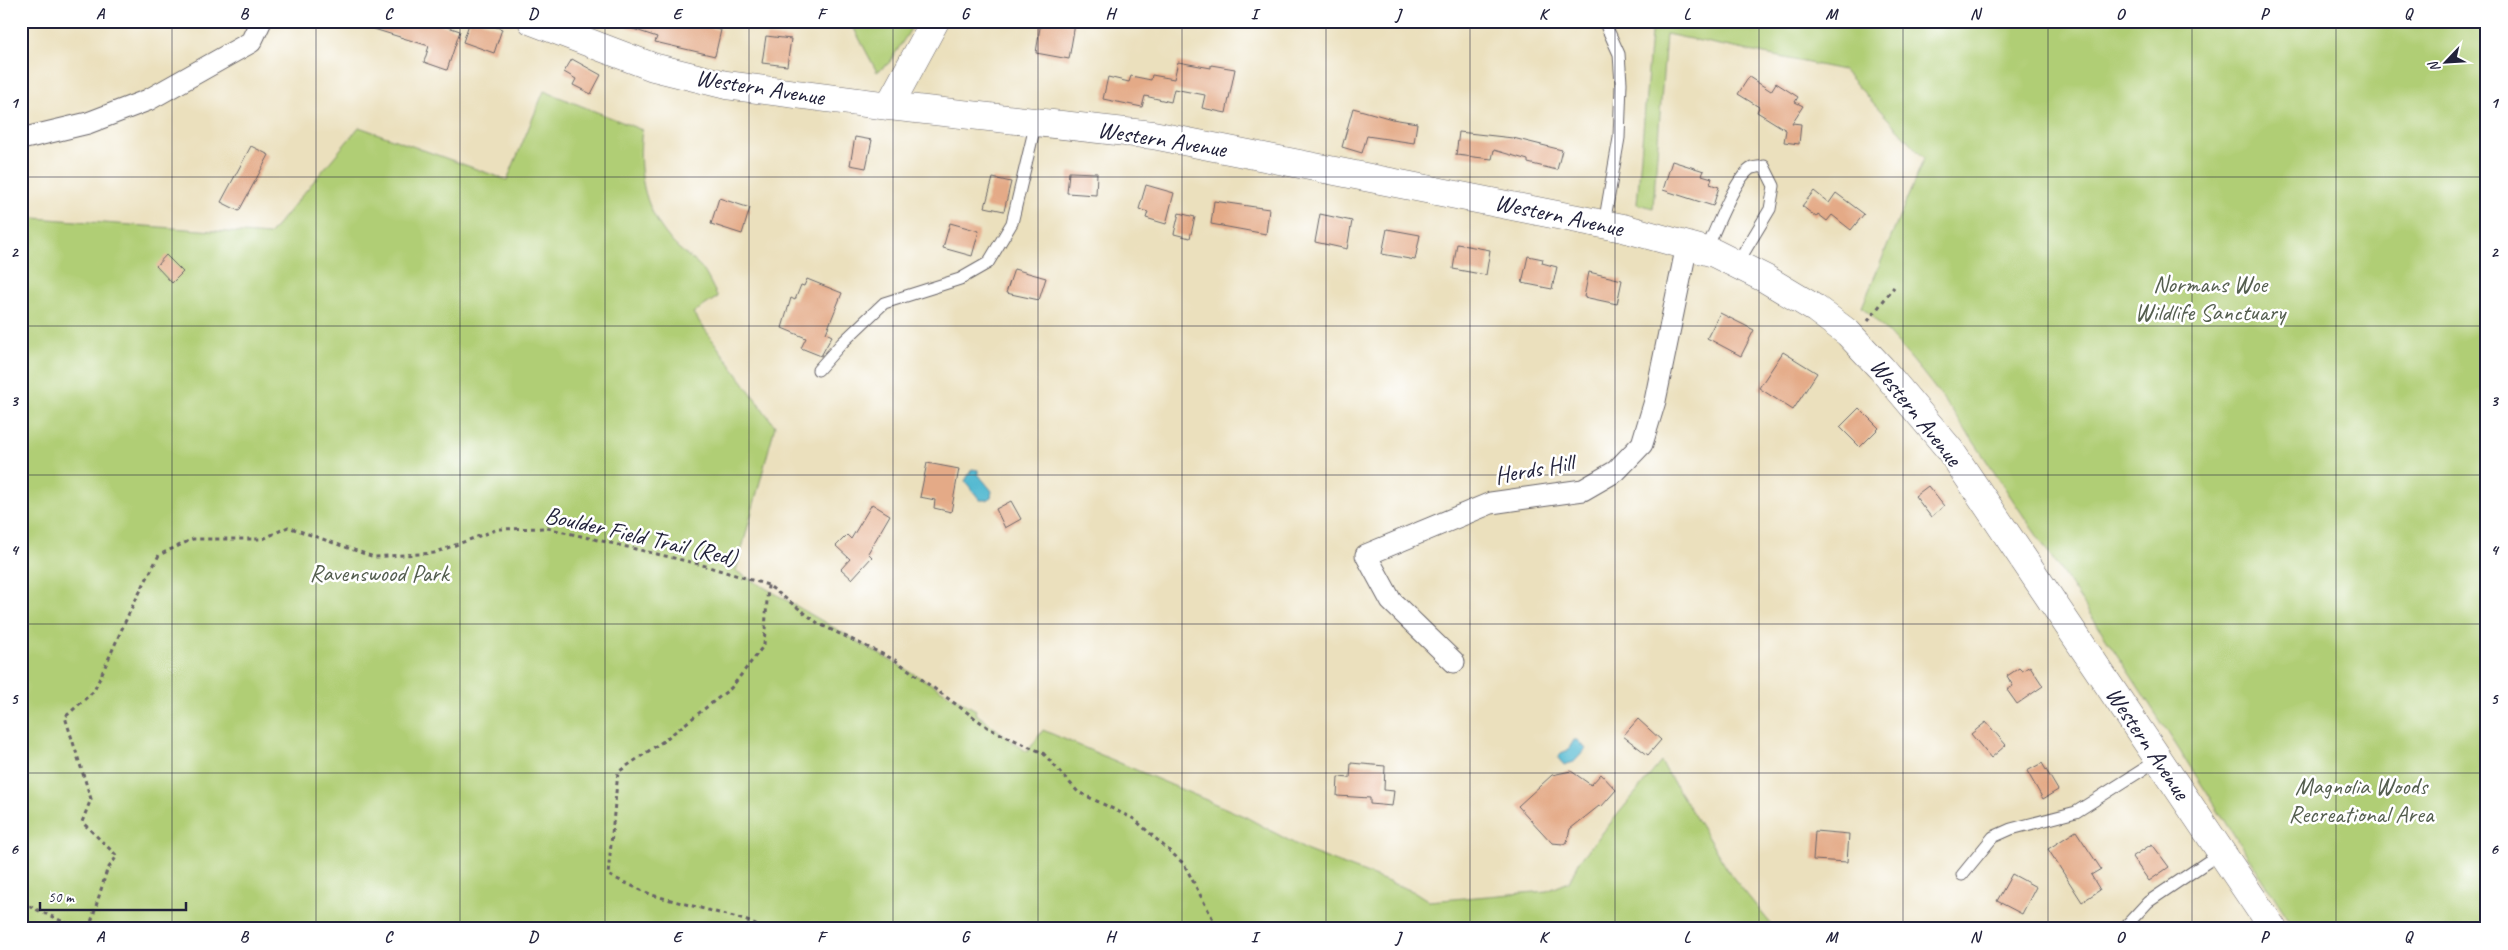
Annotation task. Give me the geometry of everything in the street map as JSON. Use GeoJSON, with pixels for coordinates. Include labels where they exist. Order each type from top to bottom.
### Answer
{"type":"FeatureCollection","features":[{"type":"Feature","properties":{"kind":"main road","name":"Western Avenue"},"geometry":{"type":"LineString","coordinates":[[532,21],[653,67],[726,85],[889,106],[1153,135],[1604,224],[1697,248],[1766,278],[1816,309],[1854,340],[1882,368],[1950,450],[2273,929]]}},
{"type":"Feature","properties":{"kind":"main road"},"geometry":{"type":"LineString","coordinates":[[889,106],[935,21]]}},
{"type":"Feature","properties":{"kind":"street"},"geometry":{"type":"LineString","coordinates":[[21,139],[30,135],[88,123],[148,100],[251,42],[261,21]]}},
{"type":"Feature","properties":{"kind":"street","name":"Herds Hill"},"geometry":{"type":"LineString","coordinates":[[1454,662],[1392,601],[1366,555],[1491,502],[1583,490],[1616,471],[1642,444],[1697,248]]}},
{"type":"Feature","properties":{"kind":"lane"},"geometry":{"type":"LineString","coordinates":[[1604,21],[1619,54],[1621,83],[1619,138],[1604,224]]}},
{"type":"Feature","properties":{"kind":"lane"},"geometry":{"type":"LineString","coordinates":[[818,370],[842,343],[884,304],[960,279],[988,263],[1012,224],[1036,121]]}},
{"type":"Feature","properties":{"kind":"lane"},"geometry":{"type":"LineString","coordinates":[[1697,248],[1725,208],[1744,175],[1752,168],[1764,166],[1774,186],[1770,209],[1736,264]]}},
{"type":"Feature","properties":{"kind":"lane"},"geometry":{"type":"LineString","coordinates":[[1962,874],[1994,837],[2012,829],[2076,812],[2158,760]]}},
{"type":"Feature","properties":{"kind":"lane"},"geometry":{"type":"LineString","coordinates":[[2123,929],[2148,902],[2222,852]]}},
{"type":"Feature","properties":{"kind":"path"},"geometry":{"type":"LineString","coordinates":[[1854,340],[1894,287]]}},
{"type":"Feature","properties":{"kind":"path","name":"Boulder Field Trail (Red)"},"geometry":{"type":"LineString","coordinates":[[89,929],[107,870],[117,856],[82,822],[91,799],[65,717],[94,691],[130,612],[159,555],[193,539],[263,538],[288,527],[374,558],[434,554],[498,529],[546,528],[699,564],[768,585],[819,624],[895,660],[990,729],[1043,753],[1078,792],[1134,819],[1184,864],[1218,929]]}},
{"type":"Feature","properties":{"kind":"path"},"geometry":{"type":"LineString","coordinates":[[764,929],[745,920],[652,895],[608,876],[618,772],[662,742],[731,688],[764,645],[768,585]]}},
{"type":"Feature","properties":{"kind":"path"},"geometry":{"type":"LineString","coordinates":[[21,906],[29,906],[79,929]]}},
{"type":"Feature","properties":{"kind":"green space"},"geometry":{"type":"Polygon","coordinates":[[[850,21],[916,21],[889,63],[877,72],[850,21]]]}},
{"type":"Feature","properties":{"kind":"green space","name":"Normans Woe Wildlife Sanctuary"},"geometry":{"type":"Polygon","coordinates":[[[1652,21],[2487,21],[2487,929],[2295,929],[2132,677],[1953,412],[1910,357],[1862,307],[1924,158],[1843,70],[1666,34],[1653,208],[1637,204],[1652,21]]]}},
{"type":"Feature","properties":{"kind":"green space","name":"Ravenswood Park"},"geometry":{"type":"Polygon","coordinates":[[[544,91],[642,130],[641,173],[653,214],[672,242],[701,267],[718,297],[693,313],[775,426],[736,571],[976,710],[975,713],[1027,752],[1043,730],[1246,817],[1308,851],[1415,892],[1429,901],[1547,891],[1569,882],[1580,860],[1661,762],[1731,875],[1775,929],[21,929],[21,217],[269,235],[359,127],[507,180],[544,91]]]}},
{"type":"Feature","properties":{"kind":"water"},"geometry":{"type":"Polygon","coordinates":[[[972,469],[978,470],[978,474],[992,491],[991,497],[986,500],[980,500],[965,481],[972,469]]]}},
{"type":"Feature","properties":{"kind":"water"},"geometry":{"type":"Polygon","coordinates":[[[1574,740],[1578,740],[1586,749],[1574,762],[1564,765],[1558,758],[1561,753],[1568,750],[1574,740]]]}},
{"type":"Feature","properties":{"kind":"building"},"geometry":{"type":"Polygon","coordinates":[[[361,21],[430,21],[460,31],[447,70],[424,62],[429,46],[361,25],[361,21]]]}},
{"type":"Feature","properties":{"kind":"building"},"geometry":{"type":"Polygon","coordinates":[[[470,21],[480,21],[502,29],[494,53],[463,42],[470,21]]]}},
{"type":"Feature","properties":{"kind":"building"},"geometry":{"type":"Polygon","coordinates":[[[618,21],[677,21],[721,30],[715,56],[655,42],[657,37],[618,24],[618,21]]]}},
{"type":"Feature","properties":{"kind":"building"},"geometry":{"type":"Polygon","coordinates":[[[1041,21],[1075,24],[1069,59],[1036,53],[1041,21]]]}},
{"type":"Feature","properties":{"kind":"building"},"geometry":{"type":"Polygon","coordinates":[[[766,36],[791,39],[787,66],[762,63],[766,36]]]}},
{"type":"Feature","properties":{"kind":"building"},"geometry":{"type":"Polygon","coordinates":[[[572,59],[601,75],[591,94],[573,85],[576,79],[564,72],[572,59]]]}},
{"type":"Feature","properties":{"kind":"building"},"geometry":{"type":"Polygon","coordinates":[[[1178,62],[1211,68],[1211,65],[1235,69],[1226,113],[1202,108],[1205,95],[1174,89],[1171,102],[1145,96],[1142,107],[1103,99],[1108,77],[1129,82],[1131,76],[1151,80],[1152,75],[1174,79],[1178,62]]]}},
{"type":"Feature","properties":{"kind":"building"},"geometry":{"type":"Polygon","coordinates":[[[1749,77],[1771,91],[1776,83],[1798,97],[1795,102],[1803,106],[1792,123],[1801,124],[1799,144],[1784,142],[1786,130],[1757,112],[1759,107],[1738,94],[1749,77]]]}},
{"type":"Feature","properties":{"kind":"building"},"geometry":{"type":"Polygon","coordinates":[[[1353,108],[1392,119],[1417,123],[1414,143],[1367,136],[1362,153],[1342,147],[1353,108]]]}},
{"type":"Feature","properties":{"kind":"building"},"geometry":{"type":"Polygon","coordinates":[[[1459,132],[1513,138],[1562,150],[1557,170],[1528,163],[1528,160],[1494,150],[1492,159],[1456,155],[1459,132]]]}},
{"type":"Feature","properties":{"kind":"building"},"geometry":{"type":"Polygon","coordinates":[[[855,137],[872,140],[866,168],[850,165],[855,137]]]}},
{"type":"Feature","properties":{"kind":"building"},"geometry":{"type":"Polygon","coordinates":[[[251,146],[269,155],[239,211],[221,202],[251,146]]]}},
{"type":"Feature","properties":{"kind":"building"},"geometry":{"type":"Polygon","coordinates":[[[1672,161],[1704,171],[1702,175],[1712,178],[1710,184],[1719,187],[1713,206],[1663,190],[1672,161]]]}},
{"type":"Feature","properties":{"kind":"building"},"geometry":{"type":"Polygon","coordinates":[[[1069,172],[1097,173],[1096,195],[1067,193],[1069,172]]]}},
{"type":"Feature","properties":{"kind":"building"},"geometry":{"type":"Polygon","coordinates":[[[993,178],[1011,182],[1004,211],[985,207],[993,178]]]}},
{"type":"Feature","properties":{"kind":"building"},"geometry":{"type":"Polygon","coordinates":[[[1146,185],[1174,193],[1166,224],[1146,218],[1148,212],[1139,209],[1146,185]]]}},
{"type":"Feature","properties":{"kind":"building"},"geometry":{"type":"Polygon","coordinates":[[[1814,191],[1829,203],[1836,193],[1864,214],[1851,230],[1832,215],[1827,221],[1818,214],[1816,217],[1802,206],[1814,191]]]}},
{"type":"Feature","properties":{"kind":"building"},"geometry":{"type":"Polygon","coordinates":[[[719,198],[750,208],[742,234],[711,224],[719,198]]]}},
{"type":"Feature","properties":{"kind":"building"},"geometry":{"type":"Polygon","coordinates":[[[1214,201],[1269,209],[1266,234],[1211,224],[1214,201]]]}},
{"type":"Feature","properties":{"kind":"building"},"geometry":{"type":"Polygon","coordinates":[[[1179,213],[1195,217],[1190,238],[1174,234],[1179,213]]]}},
{"type":"Feature","properties":{"kind":"building"},"geometry":{"type":"Polygon","coordinates":[[[1320,214],[1352,221],[1347,249],[1315,242],[1320,214]]]}},
{"type":"Feature","properties":{"kind":"building"},"geometry":{"type":"Polygon","coordinates":[[[950,223],[979,231],[972,256],[943,248],[950,223]]]}},
{"type":"Feature","properties":{"kind":"building"},"geometry":{"type":"Polygon","coordinates":[[[1387,229],[1420,235],[1415,260],[1382,254],[1387,229]]]}},
{"type":"Feature","properties":{"kind":"building"},"geometry":{"type":"Polygon","coordinates":[[[1457,244],[1490,250],[1486,275],[1453,269],[1457,244]]]}},
{"type":"Feature","properties":{"kind":"building"},"geometry":{"type":"Polygon","coordinates":[[[166,255],[183,272],[172,283],[156,266],[166,255]]]}},
{"type":"Feature","properties":{"kind":"building"},"geometry":{"type":"Polygon","coordinates":[[[1528,256],[1543,259],[1542,263],[1557,267],[1552,289],[1522,283],[1528,256]]]}},
{"type":"Feature","properties":{"kind":"building"},"geometry":{"type":"Polygon","coordinates":[[[1014,269],[1046,278],[1039,300],[1006,293],[1014,269]]]}},
{"type":"Feature","properties":{"kind":"building"},"geometry":{"type":"Polygon","coordinates":[[[1589,272],[1622,280],[1617,304],[1584,297],[1589,272]]]}},
{"type":"Feature","properties":{"kind":"building"},"geometry":{"type":"Polygon","coordinates":[[[807,279],[842,293],[826,333],[832,336],[821,356],[801,348],[806,338],[782,328],[791,298],[795,300],[801,285],[804,286],[807,279]]]}},
{"type":"Feature","properties":{"kind":"building"},"geometry":{"type":"Polygon","coordinates":[[[1720,313],[1754,330],[1741,356],[1707,338],[1720,313]]]}},
{"type":"Feature","properties":{"kind":"building"},"geometry":{"type":"Polygon","coordinates":[[[1783,352],[1817,373],[1793,410],[1759,388],[1783,352]]]}},
{"type":"Feature","properties":{"kind":"building"},"geometry":{"type":"Polygon","coordinates":[[[1859,408],[1879,428],[1860,447],[1840,427],[1859,408]]]}},
{"type":"Feature","properties":{"kind":"building"},"geometry":{"type":"Polygon","coordinates":[[[927,463],[959,469],[951,512],[934,508],[935,500],[920,497],[927,463]]]}},
{"type":"Feature","properties":{"kind":"building"},"geometry":{"type":"Polygon","coordinates":[[[1928,486],[1944,506],[1931,517],[1915,496],[1928,486]]]}},
{"type":"Feature","properties":{"kind":"building"},"geometry":{"type":"Polygon","coordinates":[[[1011,501],[1021,519],[1005,528],[996,509],[1011,501]]]}},
{"type":"Feature","properties":{"kind":"building"},"geometry":{"type":"Polygon","coordinates":[[[872,504],[890,515],[868,553],[872,557],[852,579],[841,569],[850,559],[836,546],[847,535],[851,539],[872,504]]]}},
{"type":"Feature","properties":{"kind":"building"},"geometry":{"type":"Polygon","coordinates":[[[2030,666],[2043,686],[2017,704],[2007,690],[2013,686],[2007,676],[2019,668],[2022,671],[2030,666]]]}},
{"type":"Feature","properties":{"kind":"building"},"geometry":{"type":"Polygon","coordinates":[[[1638,719],[1661,740],[1648,755],[1623,736],[1638,719]]]}},
{"type":"Feature","properties":{"kind":"building"},"geometry":{"type":"Polygon","coordinates":[[[1986,722],[2006,745],[1991,758],[1971,734],[1986,722]]]}},
{"type":"Feature","properties":{"kind":"building"},"geometry":{"type":"Polygon","coordinates":[[[1351,763],[1385,766],[1384,790],[1394,791],[1392,806],[1370,804],[1370,798],[1337,796],[1338,777],[1350,778],[1351,763]]]}},
{"type":"Feature","properties":{"kind":"building"},"geometry":{"type":"Polygon","coordinates":[[[2042,763],[2058,790],[2043,799],[2027,771],[2042,763]]]}},
{"type":"Feature","properties":{"kind":"building"},"geometry":{"type":"Polygon","coordinates":[[[1571,771],[1591,785],[1601,774],[1616,790],[1601,807],[1599,806],[1570,829],[1567,842],[1563,844],[1552,843],[1518,806],[1552,775],[1571,771]]]}},
{"type":"Feature","properties":{"kind":"building"},"geometry":{"type":"Polygon","coordinates":[[[1815,831],[1849,834],[1847,862],[1813,860],[1815,831]]]}},
{"type":"Feature","properties":{"kind":"building"},"geometry":{"type":"Polygon","coordinates":[[[2076,831],[2101,869],[2091,875],[2100,890],[2082,902],[2048,849],[2076,831]]]}},
{"type":"Feature","properties":{"kind":"building"},"geometry":{"type":"Polygon","coordinates":[[[2152,844],[2169,867],[2149,881],[2132,857],[2152,844]]]}},
{"type":"Feature","properties":{"kind":"building"},"geometry":{"type":"Polygon","coordinates":[[[2012,874],[2036,887],[2022,914],[1997,901],[2012,874]]]}},
{"type":"Feature","properties":{"kind":"park label","name":"Magnolia Woods Recreational Area"},"geometry":{"type":"Point","coordinates":[2361,800]}}]}
